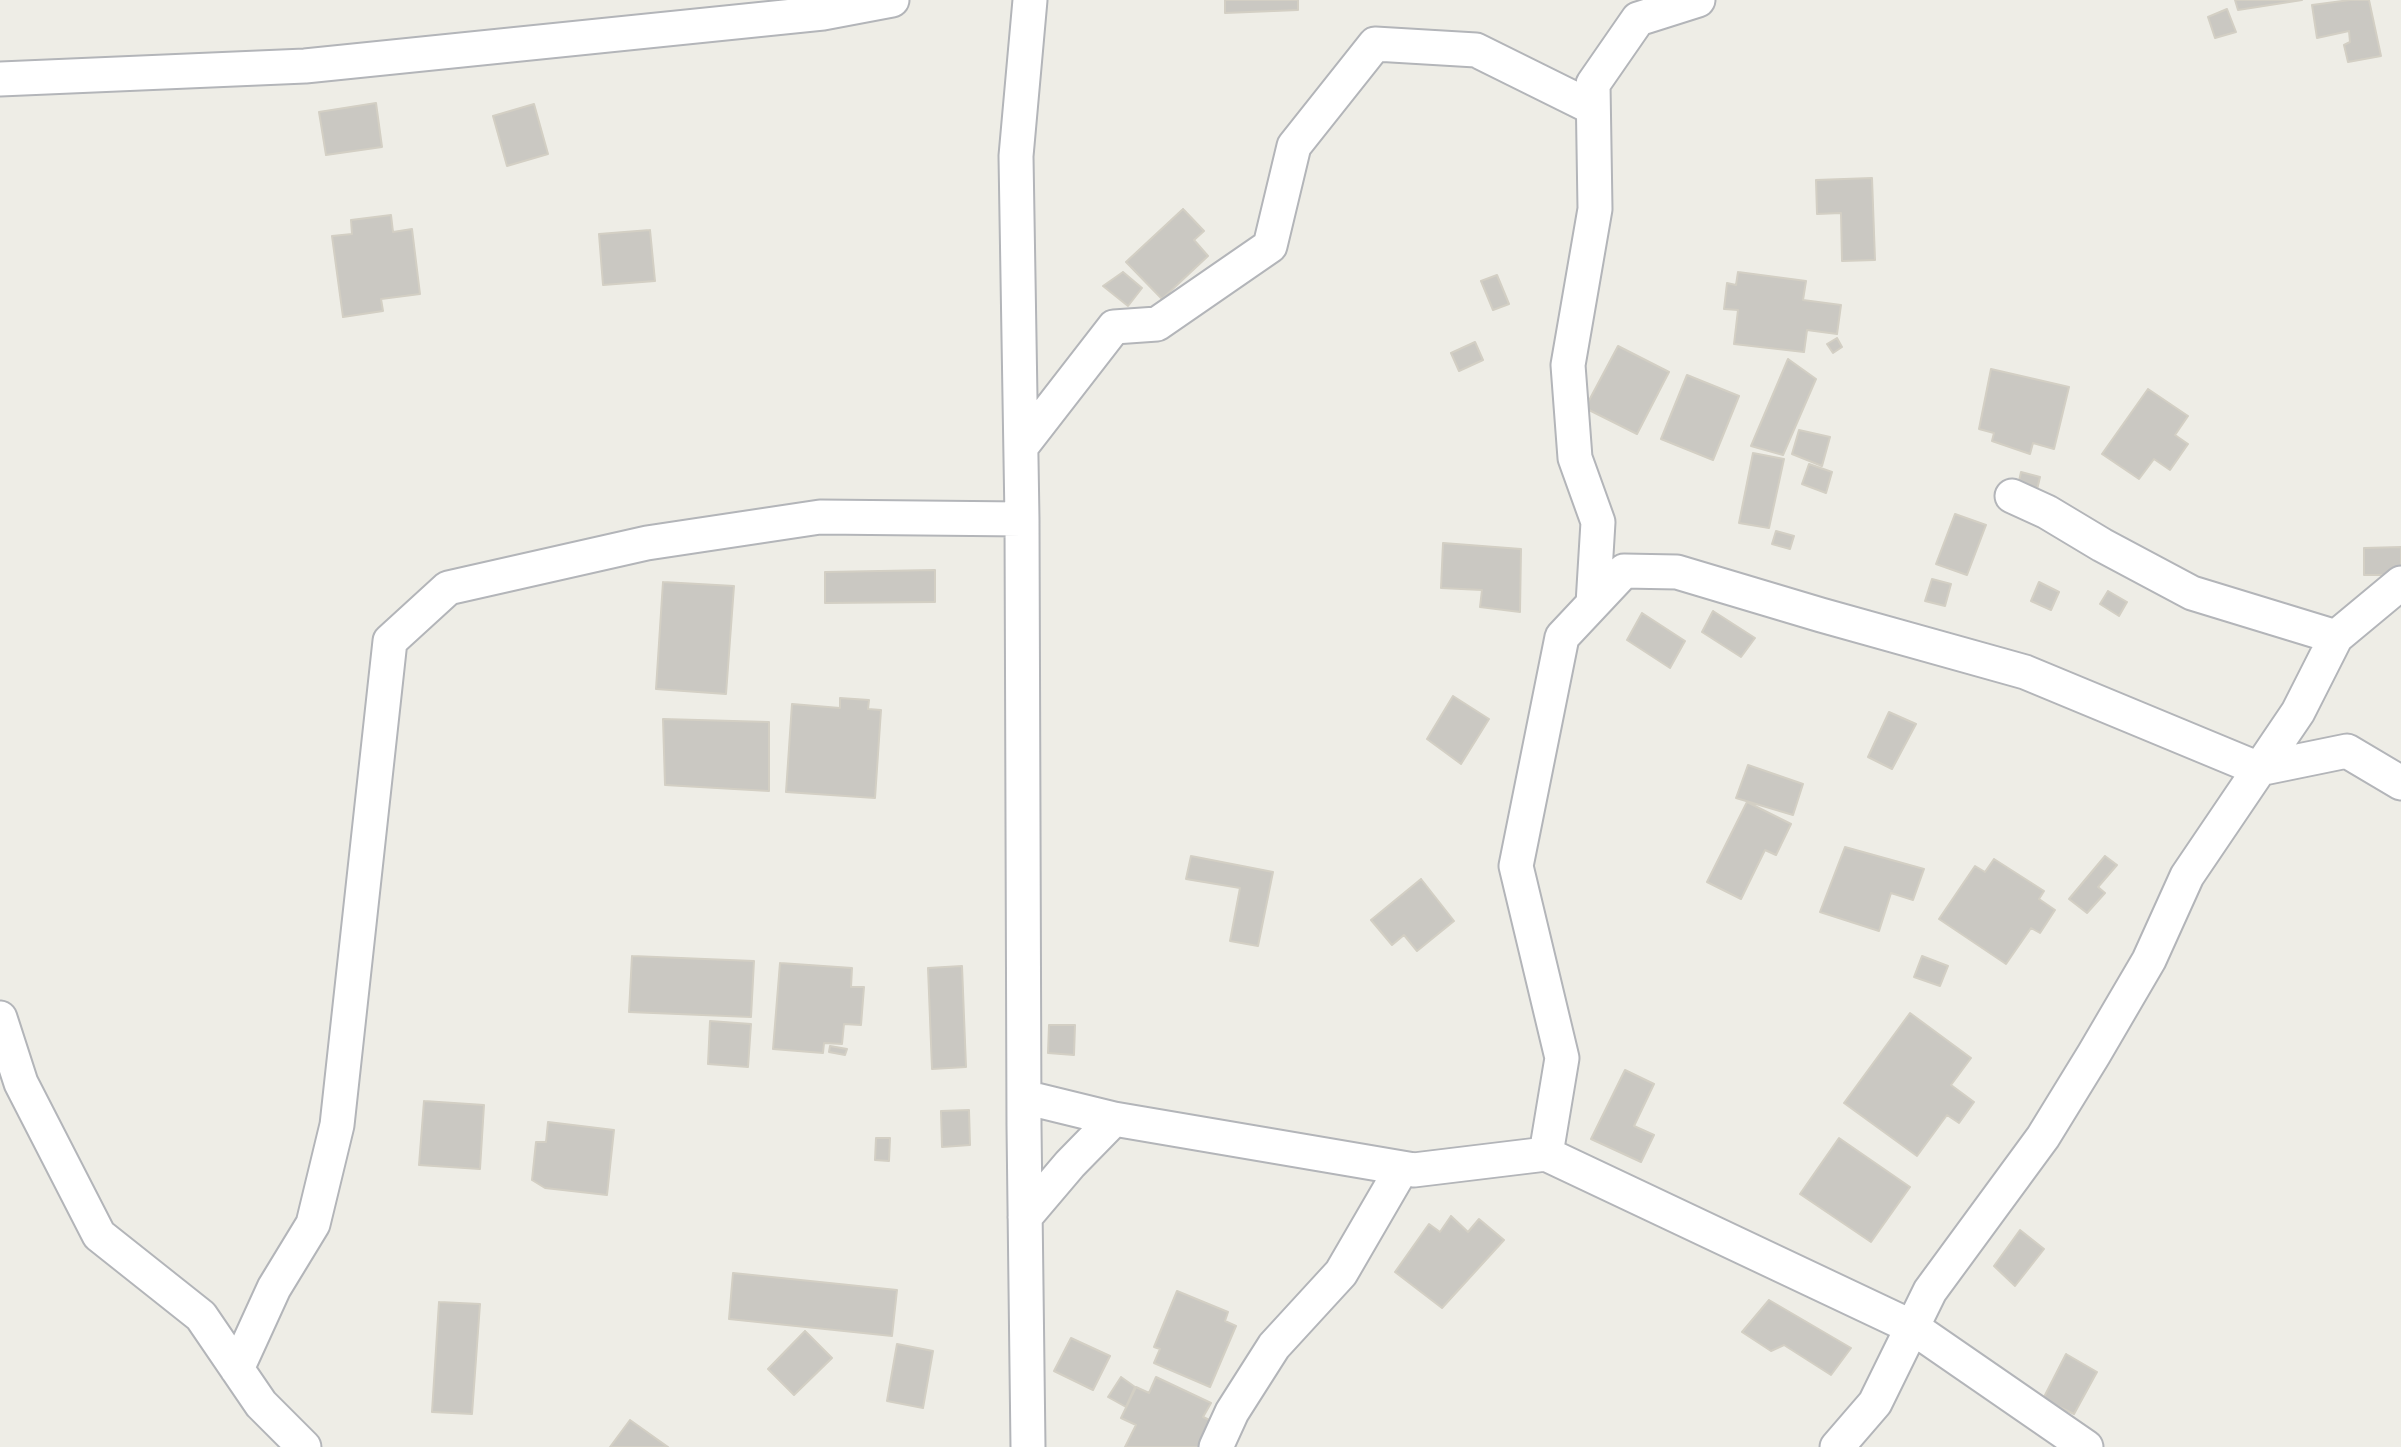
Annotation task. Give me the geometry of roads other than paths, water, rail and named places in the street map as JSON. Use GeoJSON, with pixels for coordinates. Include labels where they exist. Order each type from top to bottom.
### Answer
{"type":"FeatureCollection","features":[{"type":"Feature","properties":{"kind":"street"},"geometry":{"type":"LineString","coordinates":[[0,79],[305,66],[823,13],[892,0]]}},
{"type":"Feature","properties":{"kind":"street"},"geometry":{"type":"LineString","coordinates":[[1028,1447],[1022,519],[1016,156],[1030,0]]}},
{"type":"Feature","properties":{"kind":"street"},"geometry":{"type":"LineString","coordinates":[[1620,0],[1628,33]]}},
{"type":"Feature","properties":{"kind":"street"},"geometry":{"type":"LineString","coordinates":[[1593,604],[1598,522],[1575,458],[1568,365],[1595,209],[1593,84],[1637,19],[1698,0]]}},
{"type":"Feature","properties":{"kind":"street"},"geometry":{"type":"LineString","coordinates":[[1021,447],[1114,327],[1157,324],[1270,246],[1294,146],[1375,44],[1476,50],[1593,107]]}},
{"type":"Feature","properties":{"kind":"street"},"geometry":{"type":"LineString","coordinates":[[2012,496],[2048,512],[2102,545],[2192,593],[2336,637]]}},
{"type":"Feature","properties":{"kind":"street"},"geometry":{"type":"LineString","coordinates":[[237,1369],[274,1288],[313,1224],[337,1125],[390,641],[448,588],[647,543],[820,517],[1022,519]]}},
{"type":"Feature","properties":{"kind":"street"},"geometry":{"type":"LineString","coordinates":[[1546,1154],[1562,1058],[1516,866],[1562,637],[1624,571],[1677,572],[2025,672],[2259,769],[2347,751],[2401,783]]}},
{"type":"Feature","properties":{"kind":"street"},"geometry":{"type":"LineString","coordinates":[[1837,1447],[1875,1403],[1930,1291],[2043,1137],[2149,960],[2187,876],[2298,712],[2336,637],[2401,583]]}},
{"type":"Feature","properties":{"kind":"street"},"geometry":{"type":"LineString","coordinates":[[0,1018],[21,1083],[99,1235],[201,1316],[261,1404],[304,1447]]}},
{"type":"Feature","properties":{"kind":"street"},"geometry":{"type":"LineString","coordinates":[[1024,1097],[1114,1119],[1414,1170],[1546,1154],[1912,1327],[2086,1447]]}},
{"type":"Feature","properties":{"kind":"street"},"geometry":{"type":"LineString","coordinates":[[1025,1217],[1070,1164],[1114,1119]]}},
{"type":"Feature","properties":{"kind":"street"},"geometry":{"type":"LineString","coordinates":[[1216,1447],[1232,1412],[1274,1346],[1341,1273],[1402,1168]]}}]}
